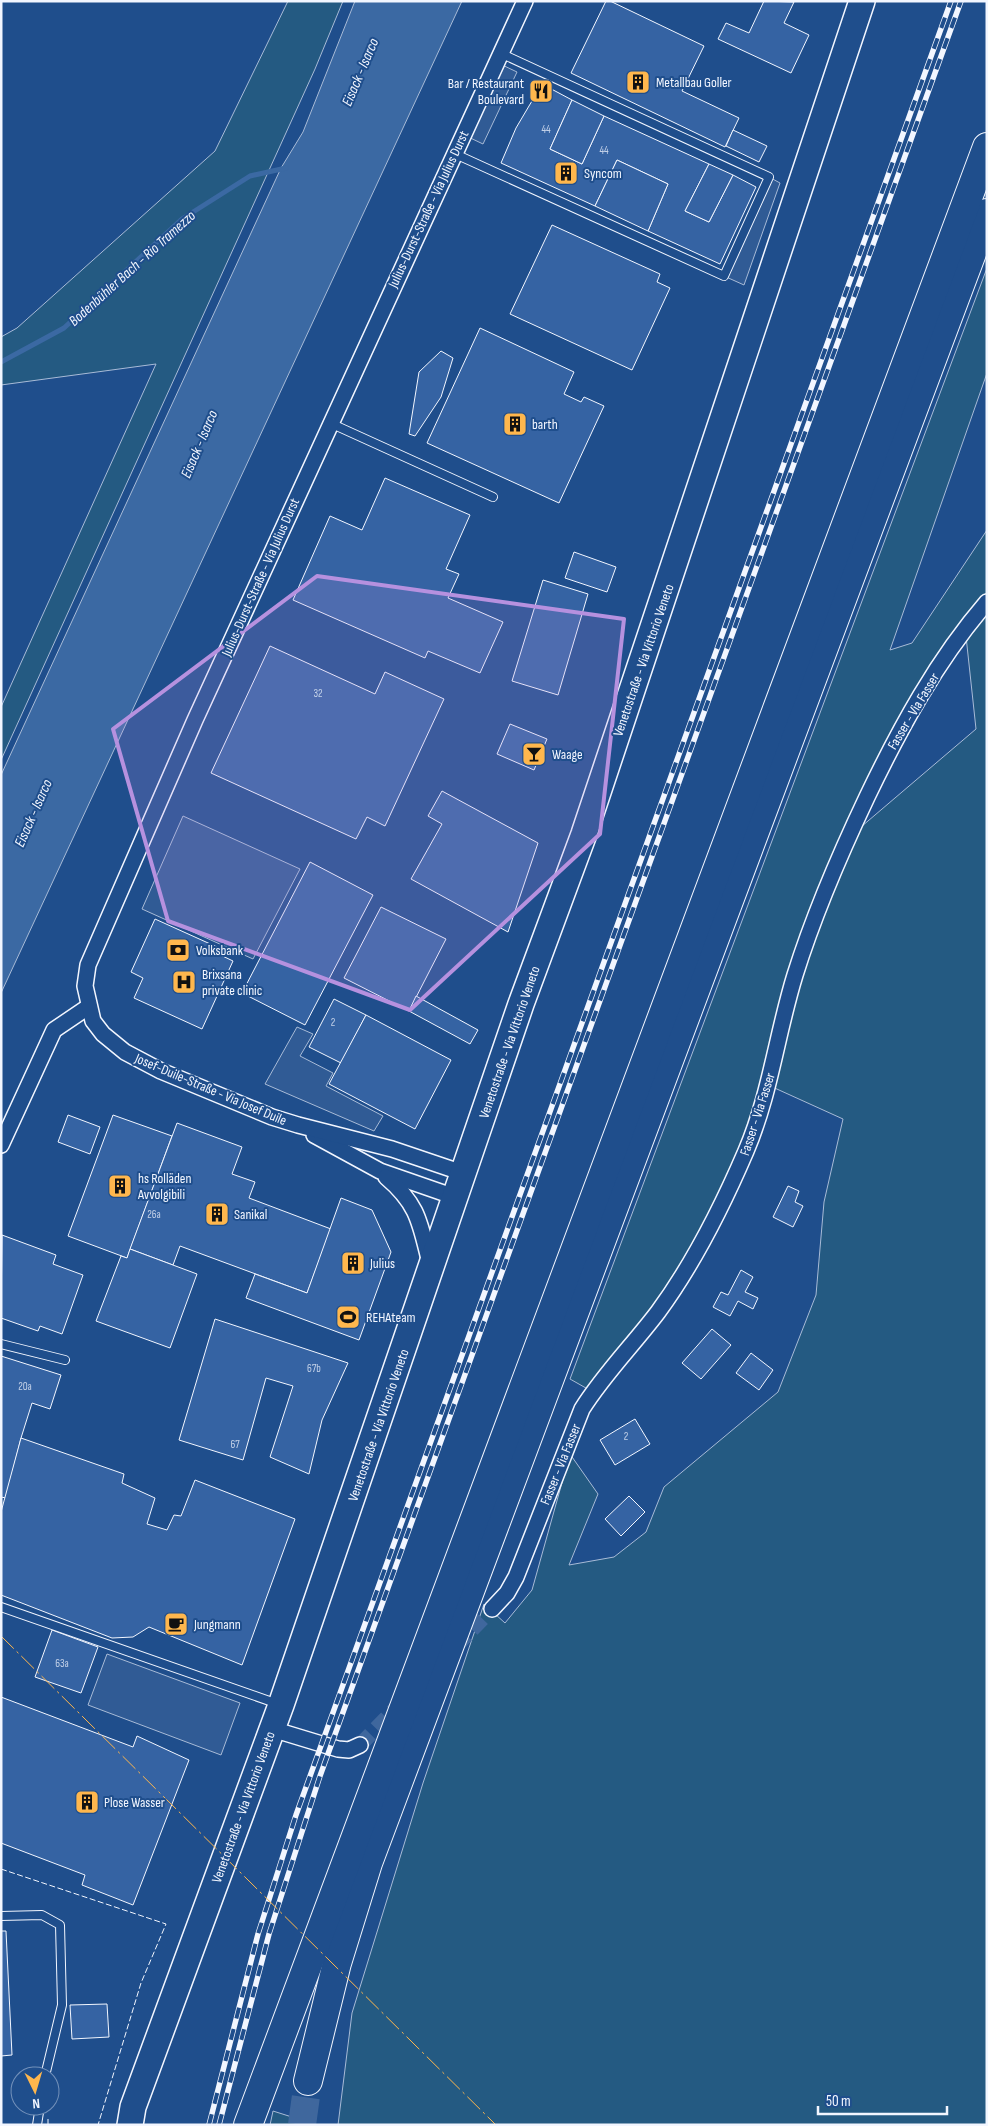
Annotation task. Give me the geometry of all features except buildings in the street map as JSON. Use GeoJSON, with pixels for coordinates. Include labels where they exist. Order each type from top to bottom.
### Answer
{"type":"FeatureCollection","features":[{"type":"Feature","properties":{"kind":"highway"},"geometry":{"type":"LineString","coordinates":[[248,2125],[987,147]]}},
{"type":"Feature","properties":{"kind":"highway"},"geometry":{"type":"LineString","coordinates":[[308,2081],[337,1963],[368,1863],[987,212]]}},
{"type":"Feature","properties":{"kind":"main road","name":"Venetostraße - Via Vittorio Veneto"},"geometry":{"type":"LineString","coordinates":[[128,2119],[281,1705],[521,1004],[584,834],[862,1]]}},
{"type":"Feature","properties":{"kind":"street","name":"Julius-Durst-Straße - Via Julius Durst"},"geometry":{"type":"LineString","coordinates":[[88,1007],[85,986],[91,957],[195,720],[525,1]]}},
{"type":"Feature","properties":{"kind":"street","name":"Fasser - Via Fasser"},"geometry":{"type":"LineString","coordinates":[[492,1609],[507,1593],[516,1578],[582,1409],[593,1392],[658,1311],[702,1245],[746,1150],[768,1084],[794,978],[807,939],[847,839],[900,728],[965,627],[987,602]]}},
{"type":"Feature","properties":{"kind":"street","name":"Josef-Duile-Straße - Via Josef Duile"},"geometry":{"type":"LineString","coordinates":[[88,1007],[93,1021],[103,1034],[125,1052],[161,1071],[298,1126],[380,1171],[455,1197]]}},
{"type":"Feature","properties":{"kind":"street"},"geometry":{"type":"LineString","coordinates":[[1,1146],[54,1030],[88,1007]]}},
{"type":"Feature","properties":{"kind":"street","name":"Josef-Duile-Straße - Via Josef Duile"},"geometry":{"type":"LineString","coordinates":[[298,1126],[392,1149],[463,1173]]}},
{"type":"Feature","properties":{"kind":"street","name":"Josef-Duile-Straße - Via Josef Duile"},"geometry":{"type":"LineString","coordinates":[[380,1171],[404,1192],[417,1212],[431,1267]]}},
{"type":"Feature","properties":{"kind":"street"},"geometry":{"type":"LineString","coordinates":[[272,1729],[338,1749],[349,1750],[360,1745]]}},
{"type":"Feature","properties":{"kind":"lane"},"geometry":{"type":"LineString","coordinates":[[454,153],[724,276],[768,177],[500,53]]}},
{"type":"Feature","properties":{"kind":"lane"},"geometry":{"type":"LineString","coordinates":[[513,180],[518,171]]}},
{"type":"Feature","properties":{"kind":"lane"},"geometry":{"type":"LineString","coordinates":[[330,423],[493,497]]}},
{"type":"Feature","properties":{"kind":"lane"},"geometry":{"type":"LineString","coordinates":[[1,1344],[65,1360]]}},
{"type":"Feature","properties":{"kind":"lane"},"geometry":{"type":"LineString","coordinates":[[1,1607],[281,1705]]}},
{"type":"Feature","properties":{"kind":"lane"},"geometry":{"type":"LineString","coordinates":[[1,1916],[42,1915],[60,1925],[62,2005],[47,2066]]}},
{"type":"Feature","properties":{"kind":"highlighted area"},"geometry":{"type":"Polygon","coordinates":[[[317,576],[624,619],[600,834],[410,1010],[168,921],[113,729],[317,576]]]}},
{"type":"Feature","properties":{"kind":"shaded area"},"geometry":{"type":"Polygon","coordinates":[[[288,1],[343,1],[315,69],[1,760],[1,707],[156,364],[1,385],[1,337],[17,328],[215,151],[288,1]]]}},
{"type":"Feature","properties":{"kind":"shaded area"},"geometry":{"type":"Polygon","coordinates":[[[496,62],[517,72],[483,144],[462,134],[496,62]]]}},
{"type":"Feature","properties":{"kind":"shaded area"},"geometry":{"type":"Polygon","coordinates":[[[769,177],[780,183],[744,285],[724,276],[769,177]]]}},
{"type":"Feature","properties":{"kind":"shaded area"},"geometry":{"type":"Polygon","coordinates":[[[987,268],[987,373],[890,650],[912,643],[987,530],[987,594],[964,627],[848,838],[976,729],[965,627],[987,602],[987,2125],[338,2125],[352,2013],[423,1783],[484,1604],[505,1623],[532,1590],[570,1454],[598,1494],[569,1565],[614,1557],[646,1532],[664,1487],[778,1392],[816,1295],[824,1202],[843,1119],[768,1085],[702,1245],[593,1392],[570,1379],[987,268]]]}},
{"type":"Feature","properties":{"kind":"shaded area"},"geometry":{"type":"Polygon","coordinates":[[[183,816],[300,869],[253,959],[142,909],[183,816]]]}},
{"type":"Feature","properties":{"kind":"shaded area"},"geometry":{"type":"Polygon","coordinates":[[[297,1027],[313,1034],[300,1056],[333,1073],[326,1086],[383,1116],[374,1131],[265,1084],[297,1027]]]}},
{"type":"Feature","properties":{"kind":"shaded area"},"geometry":{"type":"Polygon","coordinates":[[[107,1654],[240,1703],[221,1755],[88,1705],[107,1654]]]}},
{"type":"Feature","properties":{"kind":"shaded area"},"geometry":{"type":"Polygon","coordinates":[[[273,2111],[317,2125],[270,2125],[273,2111]]]}},
{"type":"Feature","properties":{"kind":"water","name":"Eisack - Isarco"},"geometry":{"type":"Polygon","coordinates":[[[355,1],[462,1],[1,993],[1,775],[281,168],[303,132],[355,1]]]}},
{"type":"Feature","properties":{"kind":"waterway","name":"Bodenbühler Bach - Rio Tramezzo"},"geometry":{"type":"LineString","coordinates":[[1,362],[64,328],[182,219],[250,176],[286,168]]}},
{"type":"Feature","properties":{"kind":"tunnel"},"geometry":{"type":"LineString","coordinates":[[456,1646],[492,1609]]}},
{"type":"Feature","properties":{"kind":"tunnel"},"geometry":{"type":"LineString","coordinates":[[360,1745],[399,1705]]}},
{"type":"Feature","properties":{"kind":"tunnel"},"geometry":{"type":"LineString","coordinates":[[302,2125],[308,2081]]}},
{"type":"Feature","properties":{"kind":"railway"},"geometry":{"type":"LineString","coordinates":[[209,2125],[258,1934],[296,1815],[951,1]]}},
{"type":"Feature","properties":{"kind":"railway"},"geometry":{"type":"LineString","coordinates":[[219,2125],[269,1934],[320,1776],[961,1]]}},
{"type":"Feature","properties":{"kind":"fence"},"geometry":{"type":"LineString","coordinates":[[1,1869],[166,1924],[141,1983],[98,2125]]}},
{"type":"Feature","properties":{"kind":"fence"},"geometry":{"type":"LineString","coordinates":[[48,2117],[48,2125]]}},
{"type":"Feature","properties":{"kind":"power"},"geometry":{"type":"LineString","coordinates":[[1,1636],[496,2125]]}},
{"type":"Feature","properties":{"kind":"place","name":"Metallbau Goller"},"geometry":{"type":"Point","coordinates":[638,82]}},
{"type":"Feature","properties":{"kind":"place","name":"Bar / Restaurant Boulevard"},"geometry":{"type":"Point","coordinates":[541,91]}},
{"type":"Feature","properties":{"kind":"place","name":"Syncom"},"geometry":{"type":"Point","coordinates":[566,173]}},
{"type":"Feature","properties":{"kind":"place","name":"barth"},"geometry":{"type":"Point","coordinates":[515,424]}},
{"type":"Feature","properties":{"kind":"place","name":"Waage"},"geometry":{"type":"Point","coordinates":[534,754]}},
{"type":"Feature","properties":{"kind":"place","name":"Volksbank"},"geometry":{"type":"Point","coordinates":[178,950]}},
{"type":"Feature","properties":{"kind":"place","name":"Brixsana private clinic"},"geometry":{"type":"Point","coordinates":[184,982]}},
{"type":"Feature","properties":{"kind":"place","name":"hs Rolläden Avvolgibili"},"geometry":{"type":"Point","coordinates":[120,1186]}},
{"type":"Feature","properties":{"kind":"place","name":"Sanikal"},"geometry":{"type":"Point","coordinates":[217,1214]}},
{"type":"Feature","properties":{"kind":"place","name":"Julius"},"geometry":{"type":"Point","coordinates":[353,1263]}},
{"type":"Feature","properties":{"kind":"place","name":"REHAteam"},"geometry":{"type":"Point","coordinates":[348,1317]}},
{"type":"Feature","properties":{"kind":"place","name":"Jungmann"},"geometry":{"type":"Point","coordinates":[176,1624]}},
{"type":"Feature","properties":{"kind":"place","name":"Plose Wasser"},"geometry":{"type":"Point","coordinates":[87,1802]}}]}
